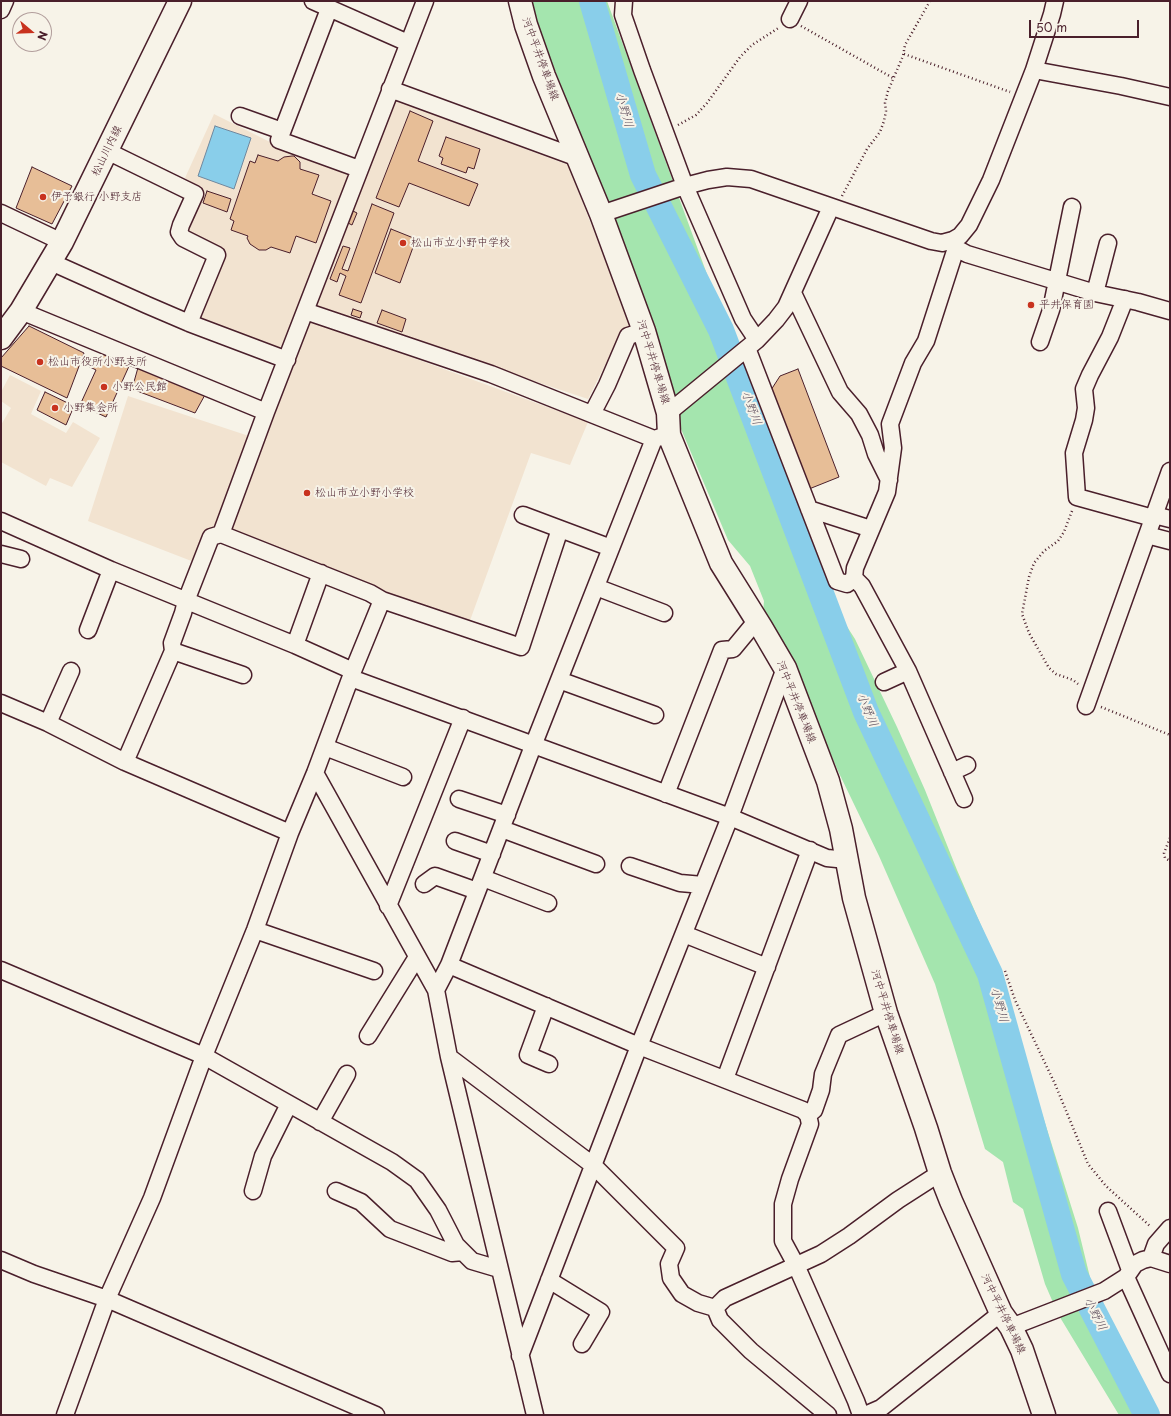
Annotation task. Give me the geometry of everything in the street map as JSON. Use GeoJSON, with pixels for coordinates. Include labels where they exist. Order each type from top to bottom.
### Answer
{"type":"FeatureCollection","features":[{"type":"Feature","properties":{"kind":"main road","name":"河中平井停車場線"},"geometry":{"type":"LineString","coordinates":[[520,1],[526,25],[544,76],[578,158],[606,211],[670,411],[662,437],[721,563],[785,668],[828,781],[841,829],[854,898],[886,1013],[940,1173],[951,1201],[1006,1320],[1022,1350],[1044,1415]]}},
{"type":"Feature","properties":{"kind":"main road","name":"松山川内線"},"geometry":{"type":"LineString","coordinates":[[1,338],[21,311],[62,242],[107,151],[175,3]]}},
{"type":"Feature","properties":{"kind":"street"},"geometry":{"type":"LineString","coordinates":[[1,10],[5,1]]}},
{"type":"Feature","properties":{"kind":"street"},"geometry":{"type":"LineString","coordinates":[[313,1],[408,43]]}},
{"type":"Feature","properties":{"kind":"street"},"geometry":{"type":"LineString","coordinates":[[221,534],[359,169],[425,1]]}},
{"type":"Feature","properties":{"kind":"street"},"geometry":{"type":"LineString","coordinates":[[624,1],[623,16],[665,132],[682,187],[743,319],[749,346],[837,581],[847,584],[854,578],[855,568],[887,492],[893,448],[890,424],[913,363],[926,341],[955,244],[976,213],[991,180],[1024,97],[1034,70],[1055,1]]}},
{"type":"Feature","properties":{"kind":"street"},"geometry":{"type":"LineString","coordinates":[[790,19],[799,1]]}},
{"type":"Feature","properties":{"kind":"street"},"geometry":{"type":"LineString","coordinates":[[329,9],[279,140],[359,169]]}},
{"type":"Feature","properties":{"kind":"street"},"geometry":{"type":"LineString","coordinates":[[1034,70],[1121,86],[1170,97]]}},
{"type":"Feature","properties":{"kind":"street"},"geometry":{"type":"LineString","coordinates":[[390,89],[578,158]]}},
{"type":"Feature","properties":{"kind":"street"},"geometry":{"type":"LineString","coordinates":[[240,116],[282,131]]}},
{"type":"Feature","properties":{"kind":"street"},"geometry":{"type":"LineString","coordinates":[[107,151],[195,194],[180,225],[179,232],[183,238],[217,255],[189,323]]}},
{"type":"Feature","properties":{"kind":"street"},"geometry":{"type":"LineString","coordinates":[[606,211],[708,180],[727,177],[751,179],[931,242],[955,244],[967,254],[1095,293],[1170,311]]}},
{"type":"Feature","properties":{"kind":"street"},"geometry":{"type":"LineString","coordinates":[[1040,342],[1051,310],[1072,207]]}},
{"type":"Feature","properties":{"kind":"street"},"geometry":{"type":"LineString","coordinates":[[670,411],[749,346],[776,320],[786,307],[834,208]]}},
{"type":"Feature","properties":{"kind":"street"},"geometry":{"type":"LineString","coordinates":[[1,213],[62,242]]}},
{"type":"Feature","properties":{"kind":"street"},"geometry":{"type":"LineString","coordinates":[[1095,293],[1108,243]]}},
{"type":"Feature","properties":{"kind":"street"},"geometry":{"type":"LineString","coordinates":[[51,262],[147,306],[287,360]]}},
{"type":"Feature","properties":{"kind":"street"},"geometry":{"type":"LineString","coordinates":[[793,293],[840,392],[859,414],[870,435],[876,454],[889,480]]}},
{"type":"Feature","properties":{"kind":"street"},"geometry":{"type":"LineString","coordinates":[[1125,299],[1110,337],[1084,389],[1086,408],[1074,453],[1077,497],[1154,517],[1170,519]]}},
{"type":"Feature","properties":{"kind":"street"},"geometry":{"type":"LineString","coordinates":[[21,311],[266,412]]}},
{"type":"Feature","properties":{"kind":"street"},"geometry":{"type":"LineString","coordinates":[[305,311],[491,374],[592,414],[662,437],[611,548],[449,965],[436,990]]}},
{"type":"Feature","properties":{"kind":"street"},"geometry":{"type":"LineString","coordinates":[[592,414],[610,378],[628,336],[644,331]]}},
{"type":"Feature","properties":{"kind":"street"},"geometry":{"type":"LineString","coordinates":[[1088,701],[1170,471]]}},
{"type":"Feature","properties":{"kind":"street"},"geometry":{"type":"LineString","coordinates":[[809,508],[871,529]]}},
{"type":"Feature","properties":{"kind":"street"},"geometry":{"type":"LineString","coordinates":[[523,515],[611,548]]}},
{"type":"Feature","properties":{"kind":"street"},"geometry":{"type":"LineString","coordinates":[[1,521],[111,570],[295,645],[352,674],[533,746],[730,817],[827,858],[847,860]]}},
{"type":"Feature","properties":{"kind":"street"},"geometry":{"type":"LineString","coordinates":[[126,762],[173,651],[172,643],[186,601],[211,537],[221,534],[370,593],[382,600],[521,647],[560,529]]}},
{"type":"Feature","properties":{"kind":"street"},"geometry":{"type":"LineString","coordinates":[[1147,535],[1170,541]]}},
{"type":"Feature","properties":{"kind":"street"},"geometry":{"type":"LineString","coordinates":[[1,554],[21,559]]}},
{"type":"Feature","properties":{"kind":"street"},"geometry":{"type":"LineString","coordinates":[[88,630],[111,570]]}},
{"type":"Feature","properties":{"kind":"street"},"geometry":{"type":"LineString","coordinates":[[295,645],[321,573]]}},
{"type":"Feature","properties":{"kind":"street"},"geometry":{"type":"LineString","coordinates":[[854,578],[862,586],[908,671],[964,799]]}},
{"type":"Feature","properties":{"kind":"street"},"geometry":{"type":"LineString","coordinates":[[596,587],[664,613]]}},
{"type":"Feature","properties":{"kind":"street"},"geometry":{"type":"LineString","coordinates":[[65,1415],[107,1300],[152,1198],[204,1056],[255,930],[290,833],[315,773],[352,674],[382,600]]}},
{"type":"Feature","properties":{"kind":"street"},"geometry":{"type":"LineString","coordinates":[[666,794],[722,650],[733,649],[757,620]]}},
{"type":"Feature","properties":{"kind":"street"},"geometry":{"type":"LineString","coordinates":[[173,651],[243,676]]}},
{"type":"Feature","properties":{"kind":"street"},"geometry":{"type":"LineString","coordinates":[[520,1356],[639,1046],[730,817],[785,668]]}},
{"type":"Feature","properties":{"kind":"street"},"geometry":{"type":"LineString","coordinates":[[48,723],[70,671]]}},
{"type":"Feature","properties":{"kind":"street"},"geometry":{"type":"LineString","coordinates":[[884,682],[908,671]]}},
{"type":"Feature","properties":{"kind":"street"},"geometry":{"type":"LineString","coordinates":[[560,680],[655,715]]}},
{"type":"Feature","properties":{"kind":"street"},"geometry":{"type":"LineString","coordinates":[[1,702],[48,723],[126,762],[290,833]]}},
{"type":"Feature","properties":{"kind":"street"},"geometry":{"type":"LineString","coordinates":[[388,906],[463,718]]}},
{"type":"Feature","properties":{"kind":"street"},"geometry":{"type":"LineString","coordinates":[[325,747],[403,777]]}},
{"type":"Feature","properties":{"kind":"street"},"geometry":{"type":"LineString","coordinates":[[952,772],[967,765]]}},
{"type":"Feature","properties":{"kind":"street"},"geometry":{"type":"LineString","coordinates":[[315,773],[436,990],[448,1057],[535,1415]]}},
{"type":"Feature","properties":{"kind":"street"},"geometry":{"type":"LineString","coordinates":[[459,799],[596,864]]}},
{"type":"Feature","properties":{"kind":"street"},"geometry":{"type":"LineString","coordinates":[[455,841],[492,854]]}},
{"type":"Feature","properties":{"kind":"street"},"geometry":{"type":"LineString","coordinates":[[725,1079],[810,850]]}},
{"type":"Feature","properties":{"kind":"street"},"geometry":{"type":"LineString","coordinates":[[630,866],[680,883],[703,885]]}},
{"type":"Feature","properties":{"kind":"street"},"geometry":{"type":"LineString","coordinates":[[424,884],[435,876],[480,885],[548,903]]}},
{"type":"Feature","properties":{"kind":"street"},"geometry":{"type":"LineString","coordinates":[[255,930],[374,972]]}},
{"type":"Feature","properties":{"kind":"street"},"geometry":{"type":"LineString","coordinates":[[684,934],[767,967]]}},
{"type":"Feature","properties":{"kind":"street"},"geometry":{"type":"LineString","coordinates":[[368,1036],[417,957]]}},
{"type":"Feature","properties":{"kind":"street"},"geometry":{"type":"LineString","coordinates":[[449,965],[639,1046],[803,1110],[808,1115],[810,1124],[790,1179],[783,1204],[783,1240],[796,1266],[861,1415]]}},
{"type":"Feature","properties":{"kind":"street"},"geometry":{"type":"LineString","coordinates":[[1,970],[204,1056],[392,1162],[417,1180],[438,1210],[456,1245],[472,1261],[500,1269]]}},
{"type":"Feature","properties":{"kind":"street"},"geometry":{"type":"LineString","coordinates":[[546,1006],[528,1055],[549,1064]]}},
{"type":"Feature","properties":{"kind":"street"},"geometry":{"type":"LineString","coordinates":[[808,1115],[814,1110],[822,1090],[823,1074],[839,1035],[886,1013]]}},
{"type":"Feature","properties":{"kind":"street"},"geometry":{"type":"LineString","coordinates":[[448,1057],[594,1166],[676,1248],[669,1264],[671,1278],[682,1294],[715,1308],[720,1320],[751,1351],[828,1415]]}},
{"type":"Feature","properties":{"kind":"street"},"geometry":{"type":"LineString","coordinates":[[320,1122],[347,1074]]}},
{"type":"Feature","properties":{"kind":"street"},"geometry":{"type":"LineString","coordinates":[[253,1191],[263,1156],[289,1104]]}},
{"type":"Feature","properties":{"kind":"street"},"geometry":{"type":"LineString","coordinates":[[715,1308],[725,1298],[821,1254],[898,1200],[940,1173]]}},
{"type":"Feature","properties":{"kind":"street"},"geometry":{"type":"LineString","coordinates":[[336,1191],[361,1202],[390,1228],[452,1253],[463,1252]]}},
{"type":"Feature","properties":{"kind":"street"},"geometry":{"type":"LineString","coordinates":[[1108,1211],[1128,1274],[1170,1374]]}},
{"type":"Feature","properties":{"kind":"street"},"geometry":{"type":"LineString","coordinates":[[1151,1258],[1156,1244],[1165,1233]]}},
{"type":"Feature","properties":{"kind":"street"},"geometry":{"type":"LineString","coordinates":[[865,1415],[881,1408],[1006,1320],[1031,1318],[1104,1291],[1128,1274],[1135,1264],[1151,1258],[1170,1264]]}},
{"type":"Feature","properties":{"kind":"street"},"geometry":{"type":"LineString","coordinates":[[1,1260],[34,1274],[107,1300],[376,1415]]}},
{"type":"Feature","properties":{"kind":"street"},"geometry":{"type":"LineString","coordinates":[[550,1280],[601,1312],[582,1344]]}},
{"type":"Feature","properties":{"kind":"path"},"geometry":{"type":"LineString","coordinates":[[834,208],[867,149],[880,132],[886,111],[885,104],[893,78],[904,54],[905,45],[930,1]]}},
{"type":"Feature","properties":{"kind":"path"},"geometry":{"type":"LineString","coordinates":[[665,132],[696,115],[707,103],[740,57],[752,45],[790,19],[893,78]]}},
{"type":"Feature","properties":{"kind":"path"},"geometry":{"type":"LineString","coordinates":[[904,54],[1024,97]]}},
{"type":"Feature","properties":{"kind":"path"},"geometry":{"type":"LineString","coordinates":[[1077,497],[1064,532],[1058,541],[1044,551],[1034,562],[1022,614],[1029,633],[1049,668],[1056,674],[1073,680],[1087,691],[1088,701],[1170,735]]}},
{"type":"Feature","properties":{"kind":"path"},"geometry":{"type":"LineString","coordinates":[[1170,838],[1164,853],[1165,858],[1170,861]]}},
{"type":"Feature","properties":{"kind":"path"},"geometry":{"type":"LineString","coordinates":[[1006,971],[1015,1000],[1055,1084],[1088,1164],[1106,1186],[1165,1233]]}},
{"type":"Feature","properties":{"kind":"shaded area","name":"松山市立小野中学校"},"geometry":{"type":"Polygon","coordinates":[[[395,100],[568,165],[630,324],[621,333],[588,399],[302,304],[284,344],[277,349],[197,318],[226,252],[188,233],[187,225],[203,191],[185,178],[214,114],[270,142],[364,179],[395,100]]]}},
{"type":"Feature","properties":{"kind":"shaded area","name":"松山市立小野小学校"},"geometry":{"type":"Polygon","coordinates":[[[310,320],[588,422],[570,465],[531,453],[468,626],[388,597],[214,525],[194,562],[88,521],[128,396],[261,440],[310,320]]]}},
{"type":"Feature","properties":{"kind":"shaded area"},"geometry":{"type":"Polygon","coordinates":[[[10,375],[41,391],[31,414],[66,433],[73,422],[100,438],[72,487],[50,478],[46,486],[1,462],[1,425],[11,408],[1,401],[1,392],[10,375]]]}},
{"type":"Feature","properties":{"kind":"green space"},"geometry":{"type":"Polygon","coordinates":[[[528,1],[607,1],[734,348],[781,465],[828,597],[855,639],[897,727],[993,953],[996,975],[1018,1037],[1078,1228],[1096,1302],[1159,1415],[1119,1415],[1058,1314],[1045,1284],[1023,1209],[1013,1202],[1003,1162],[985,1149],[935,984],[879,856],[838,771],[801,684],[763,613],[764,601],[750,566],[728,540],[681,429],[667,379],[602,191],[528,1]]]}},
{"type":"Feature","properties":{"kind":"water"},"geometry":{"type":"Polygon","coordinates":[[[215,126],[251,138],[234,189],[198,176],[215,126]]]}},
{"type":"Feature","properties":{"kind":"building"},"geometry":{"type":"Polygon","coordinates":[[[410,111],[433,121],[418,161],[478,184],[469,206],[409,183],[399,207],[376,198],[410,111]]]}},
{"type":"Feature","properties":{"kind":"building"},"geometry":{"type":"Polygon","coordinates":[[[446,137],[480,149],[474,169],[468,167],[466,173],[441,164],[443,158],[439,156],[446,137]]]}},
{"type":"Feature","properties":{"kind":"building"},"geometry":{"type":"Polygon","coordinates":[[[258,155],[278,161],[284,157],[294,156],[300,162],[300,169],[319,175],[312,194],[331,201],[316,243],[296,236],[290,253],[271,247],[266,250],[259,250],[250,244],[247,238],[248,236],[231,230],[234,221],[230,219],[250,161],[255,163],[258,155]]]}},
{"type":"Feature","properties":{"kind":"building","name":"伊予銀行 小野支店"},"geometry":{"type":"Polygon","coordinates":[[[32,167],[72,186],[52,224],[16,208],[32,167]]]}},
{"type":"Feature","properties":{"kind":"building"},"geometry":{"type":"Polygon","coordinates":[[[207,191],[231,199],[227,212],[203,203],[207,191]]]}},
{"type":"Feature","properties":{"kind":"building"},"geometry":{"type":"Polygon","coordinates":[[[372,204],[394,213],[361,303],[339,295],[346,276],[340,273],[337,282],[330,279],[343,246],[350,248],[342,269],[348,271],[372,204]]]}},
{"type":"Feature","properties":{"kind":"building"},"geometry":{"type":"Polygon","coordinates":[[[353,211],[357,213],[352,225],[348,223],[353,211]]]}},
{"type":"Feature","properties":{"kind":"building"},"geometry":{"type":"Polygon","coordinates":[[[391,229],[416,239],[400,283],[375,273],[391,229]]]}},
{"type":"Feature","properties":{"kind":"building"},"geometry":{"type":"Polygon","coordinates":[[[353,309],[362,312],[360,318],[351,315],[353,309]]]}},
{"type":"Feature","properties":{"kind":"building"},"geometry":{"type":"Polygon","coordinates":[[[382,310],[406,319],[402,332],[377,323],[382,310]]]}},
{"type":"Feature","properties":{"kind":"building","name":"松山市役所小野支所"},"geometry":{"type":"Polygon","coordinates":[[[29,326],[84,353],[67,398],[1,366],[1,358],[29,326]]]}},
{"type":"Feature","properties":{"kind":"building","name":"小野公民館"},"geometry":{"type":"Polygon","coordinates":[[[102,354],[130,364],[106,417],[80,405],[96,370],[88,366],[91,357],[98,359],[102,354]]]}},
{"type":"Feature","properties":{"kind":"building"},"geometry":{"type":"Polygon","coordinates":[[[139,364],[206,393],[195,413],[132,389],[139,364]]]}},
{"type":"Feature","properties":{"kind":"building"},"geometry":{"type":"Polygon","coordinates":[[[798,369],[839,477],[809,489],[771,390],[780,376],[798,369]]]}},
{"type":"Feature","properties":{"kind":"building","name":"小野集会所"},"geometry":{"type":"Polygon","coordinates":[[[45,392],[74,406],[66,425],[37,410],[45,392]]]}},
{"type":"Feature","properties":{"kind":"waterway","name":"小野川"},"geometry":{"type":"LineString","coordinates":[[592,1],[643,175],[721,330],[866,712],[990,974],[1074,1274],[1147,1415]]}},
{"type":"Feature","properties":{"kind":"place","name":"伊予銀行 小野支店"},"geometry":{"type":"Point","coordinates":[43,197]}},
{"type":"Feature","properties":{"kind":"place","name":"松山市立小野中学校"},"geometry":{"type":"Point","coordinates":[403,243]}},
{"type":"Feature","properties":{"kind":"place","name":"平井保育園"},"geometry":{"type":"Point","coordinates":[1031,305]}},
{"type":"Feature","properties":{"kind":"place","name":"松山市役所小野支所"},"geometry":{"type":"Point","coordinates":[40,362]}},
{"type":"Feature","properties":{"kind":"place","name":"小野公民館"},"geometry":{"type":"Point","coordinates":[104,387]}},
{"type":"Feature","properties":{"kind":"place","name":"小野集会所"},"geometry":{"type":"Point","coordinates":[55,408]}},
{"type":"Feature","properties":{"kind":"place","name":"松山市立小野小学校"},"geometry":{"type":"Point","coordinates":[307,493]}}]}
